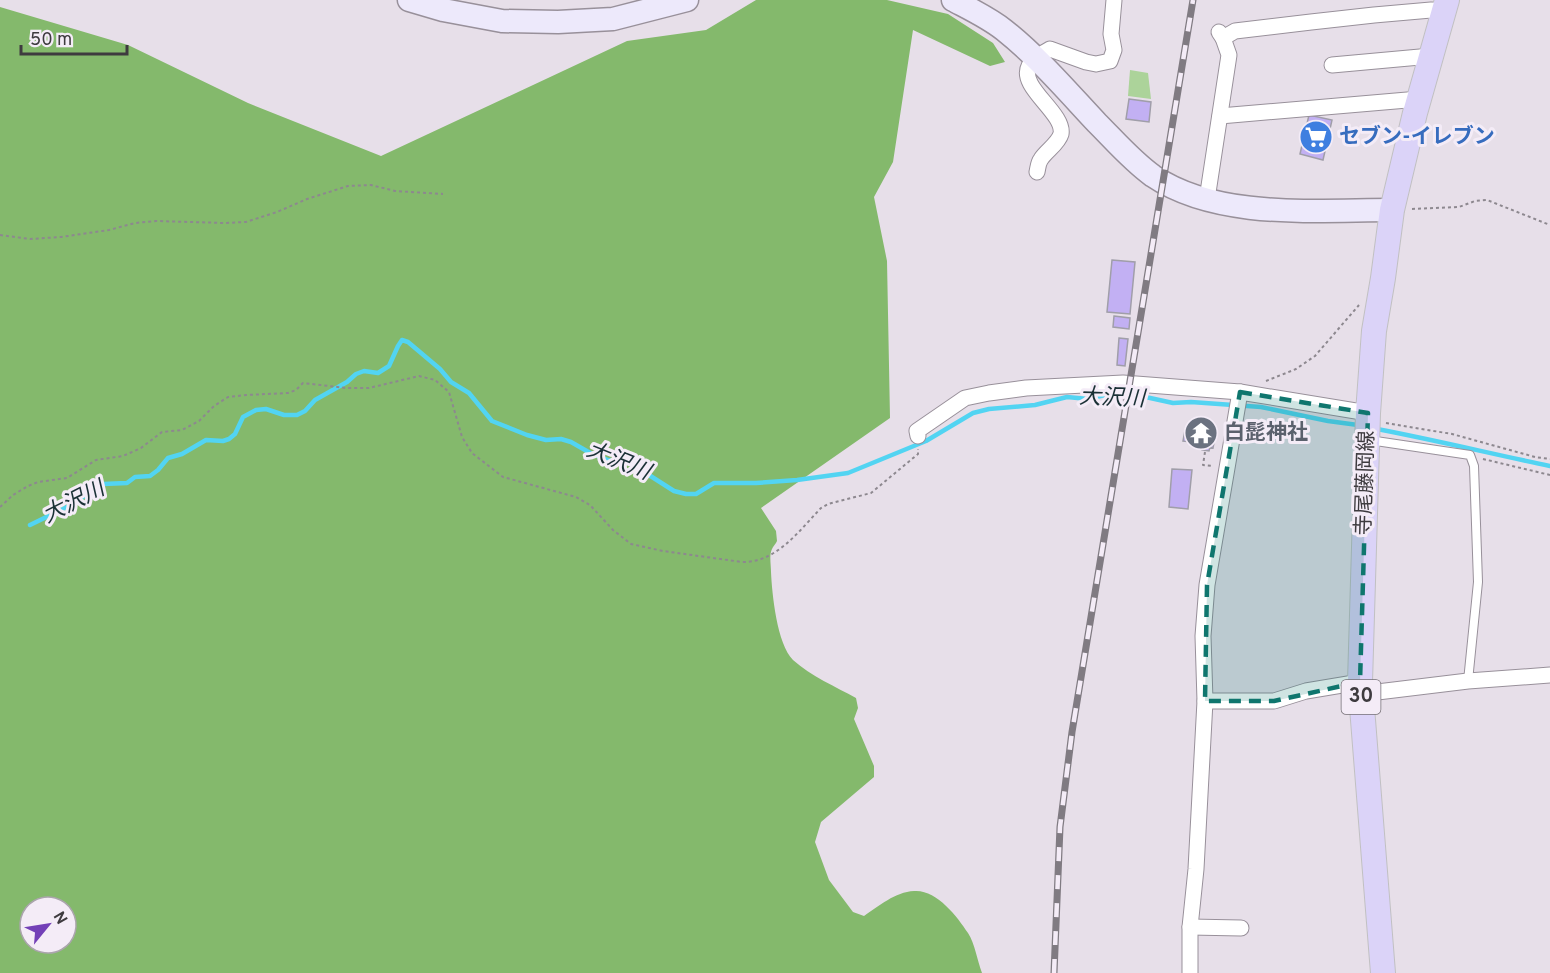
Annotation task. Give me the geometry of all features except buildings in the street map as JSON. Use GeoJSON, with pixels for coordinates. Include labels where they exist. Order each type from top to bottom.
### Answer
{"type":"FeatureCollection","features":[{"type":"Feature","properties":{"kind":"main road","name":"寺尾藤岡線"},"geometry":{"type":"LineString","coordinates":[[1383,973],[1361,688],[1368,424],[1374,331],[1392,210],[1419,99],[1446,6]]}},
{"type":"Feature","properties":{"kind":"street"},"geometry":{"type":"LineString","coordinates":[[410,0],[443,10],[502,21],[558,22],[613,19],[687,0]]}},
{"type":"Feature","properties":{"kind":"street"},"geometry":{"type":"LineString","coordinates":[[953,0],[1002,28],[1036,58],[1131,158],[1154,176],[1179,189],[1241,207],[1276,211],[1392,210]]}},
{"type":"Feature","properties":{"kind":"street"},"geometry":{"type":"LineString","coordinates":[[1037,172],[1039,160],[1061,134],[1060,122],[1036,93],[1027,76],[1028,67],[1036,58],[1050,49],[1096,64],[1110,61],[1114,50],[1111,34],[1114,0]]}},
{"type":"Feature","properties":{"kind":"street"},"geometry":{"type":"LineString","coordinates":[[1207,199],[1229,56],[1221,35],[1257,28],[1431,10],[1446,6]]}},
{"type":"Feature","properties":{"kind":"street"},"geometry":{"type":"LineString","coordinates":[[1332,65],[1431,56]]}},
{"type":"Feature","properties":{"kind":"street"},"geometry":{"type":"LineString","coordinates":[[1220,116],[1419,99]]}},
{"type":"Feature","properties":{"kind":"street"},"geometry":{"type":"LineString","coordinates":[[918,444],[917,430],[965,398],[1026,388],[1123,383],[1240,392],[1368,424]]}},
{"type":"Feature","properties":{"kind":"street"},"geometry":{"type":"LineString","coordinates":[[1190,973],[1190,927],[1196,869],[1205,701],[1203,636],[1207,585],[1240,392]]}},
{"type":"Feature","properties":{"kind":"street"},"geometry":{"type":"LineString","coordinates":[[1205,701],[1274,701],[1306,691],[1550,675]]}},
{"type":"Feature","properties":{"kind":"street"},"geometry":{"type":"LineString","coordinates":[[1190,927],[1241,928]]}},
{"type":"Feature","properties":{"kind":"lane"},"geometry":{"type":"LineString","coordinates":[[1368,424],[1470,455],[1474,466],[1478,582],[1468,681]]}},
{"type":"Feature","properties":{"kind":"path"},"geometry":{"type":"LineString","coordinates":[[0,235],[30,239],[61,237],[156,221],[246,222],[348,186],[371,185],[395,191],[443,194]]}},
{"type":"Feature","properties":{"kind":"path"},"geometry":{"type":"LineString","coordinates":[[1392,210],[1459,207],[1475,201],[1487,200],[1550,225]]}},
{"type":"Feature","properties":{"kind":"path"},"geometry":{"type":"LineString","coordinates":[[1240,392],[1296,369],[1316,356],[1362,302]]}},
{"type":"Feature","properties":{"kind":"path"},"geometry":{"type":"LineString","coordinates":[[0,507],[13,495],[28,486],[38,482],[68,478],[96,460],[123,456],[141,448],[162,432],[182,430],[199,421],[214,406],[228,397],[288,393],[296,390],[303,383],[369,388],[419,376],[435,380],[449,392],[462,437],[472,453],[503,477],[576,497],[590,506],[613,530],[631,544],[663,551],[751,562],[782,548],[821,508],[828,504],[871,493],[904,468],[918,454],[918,444]]}},
{"type":"Feature","properties":{"kind":"path"},"geometry":{"type":"LineString","coordinates":[[1368,424],[1452,434],[1550,459]]}},
{"type":"Feature","properties":{"kind":"path"},"geometry":{"type":"LineString","coordinates":[[1205,452],[1203,465],[1227,468]]}},
{"type":"Feature","properties":{"kind":"path"},"geometry":{"type":"LineString","coordinates":[[1470,455],[1550,475]]}},
{"type":"Feature","properties":{"kind":"highlighted area"},"geometry":{"type":"Polygon","coordinates":[[[1240,392],[1368,413],[1360,682],[1274,701],[1205,701],[1207,585],[1240,392]]]}},
{"type":"Feature","properties":{"kind":"green space"},"geometry":{"type":"Polygon","coordinates":[[[756,0],[887,0],[948,14],[993,43],[1005,62],[990,66],[913,30],[893,162],[874,197],[887,261],[890,418],[761,508],[776,531],[777,541],[771,554],[772,581],[776,618],[783,643],[793,660],[800,666],[856,698],[858,708],[854,719],[874,766],[874,777],[821,822],[815,842],[829,880],[853,912],[864,916],[900,894],[914,891],[930,894],[952,912],[968,933],[982,973],[0,973],[0,7],[128,45],[248,103],[381,156],[627,41],[706,30],[756,0]]]}},
{"type":"Feature","properties":{"kind":"green space"},"geometry":{"type":"Polygon","coordinates":[[[1130,70],[1148,73],[1151,99],[1128,96],[1130,70]]]}},
{"type":"Feature","properties":{"kind":"waterway","name":"大沢川"},"geometry":{"type":"LineString","coordinates":[[30,525],[71,505],[96,486],[127,483],[135,477],[150,476],[168,458],[182,454],[206,440],[229,439],[235,434],[243,417],[256,410],[266,409],[284,415],[297,415],[305,411],[315,400],[347,382],[356,374],[364,371],[378,373],[389,366],[402,340],[408,342],[440,369],[451,382],[469,393],[492,421],[527,435],[546,440],[561,439],[571,442],[608,460],[627,461],[674,491],[686,494],[696,494],[714,483],[797,480],[848,473],[926,441],[973,413],[989,409],[1035,405],[1067,397],[1088,399],[1109,394],[1141,396],[1173,403],[1191,402],[1261,407],[1358,425]]}},
{"type":"Feature","properties":{"kind":"waterway","name":"大沢川"},"geometry":{"type":"LineString","coordinates":[[1377,429],[1550,466]]}},
{"type":"Feature","properties":{"kind":"railway"},"geometry":{"type":"LineString","coordinates":[[1054,973],[1060,827],[1072,732],[1193,0]]}},
{"type":"Feature","properties":{"kind":"place","name":"セブン-イレブン"},"geometry":{"type":"Point","coordinates":[1316,137]}},
{"type":"Feature","properties":{"kind":"place","name":"白髭神社"},"geometry":{"type":"Point","coordinates":[1201,433]}}]}
